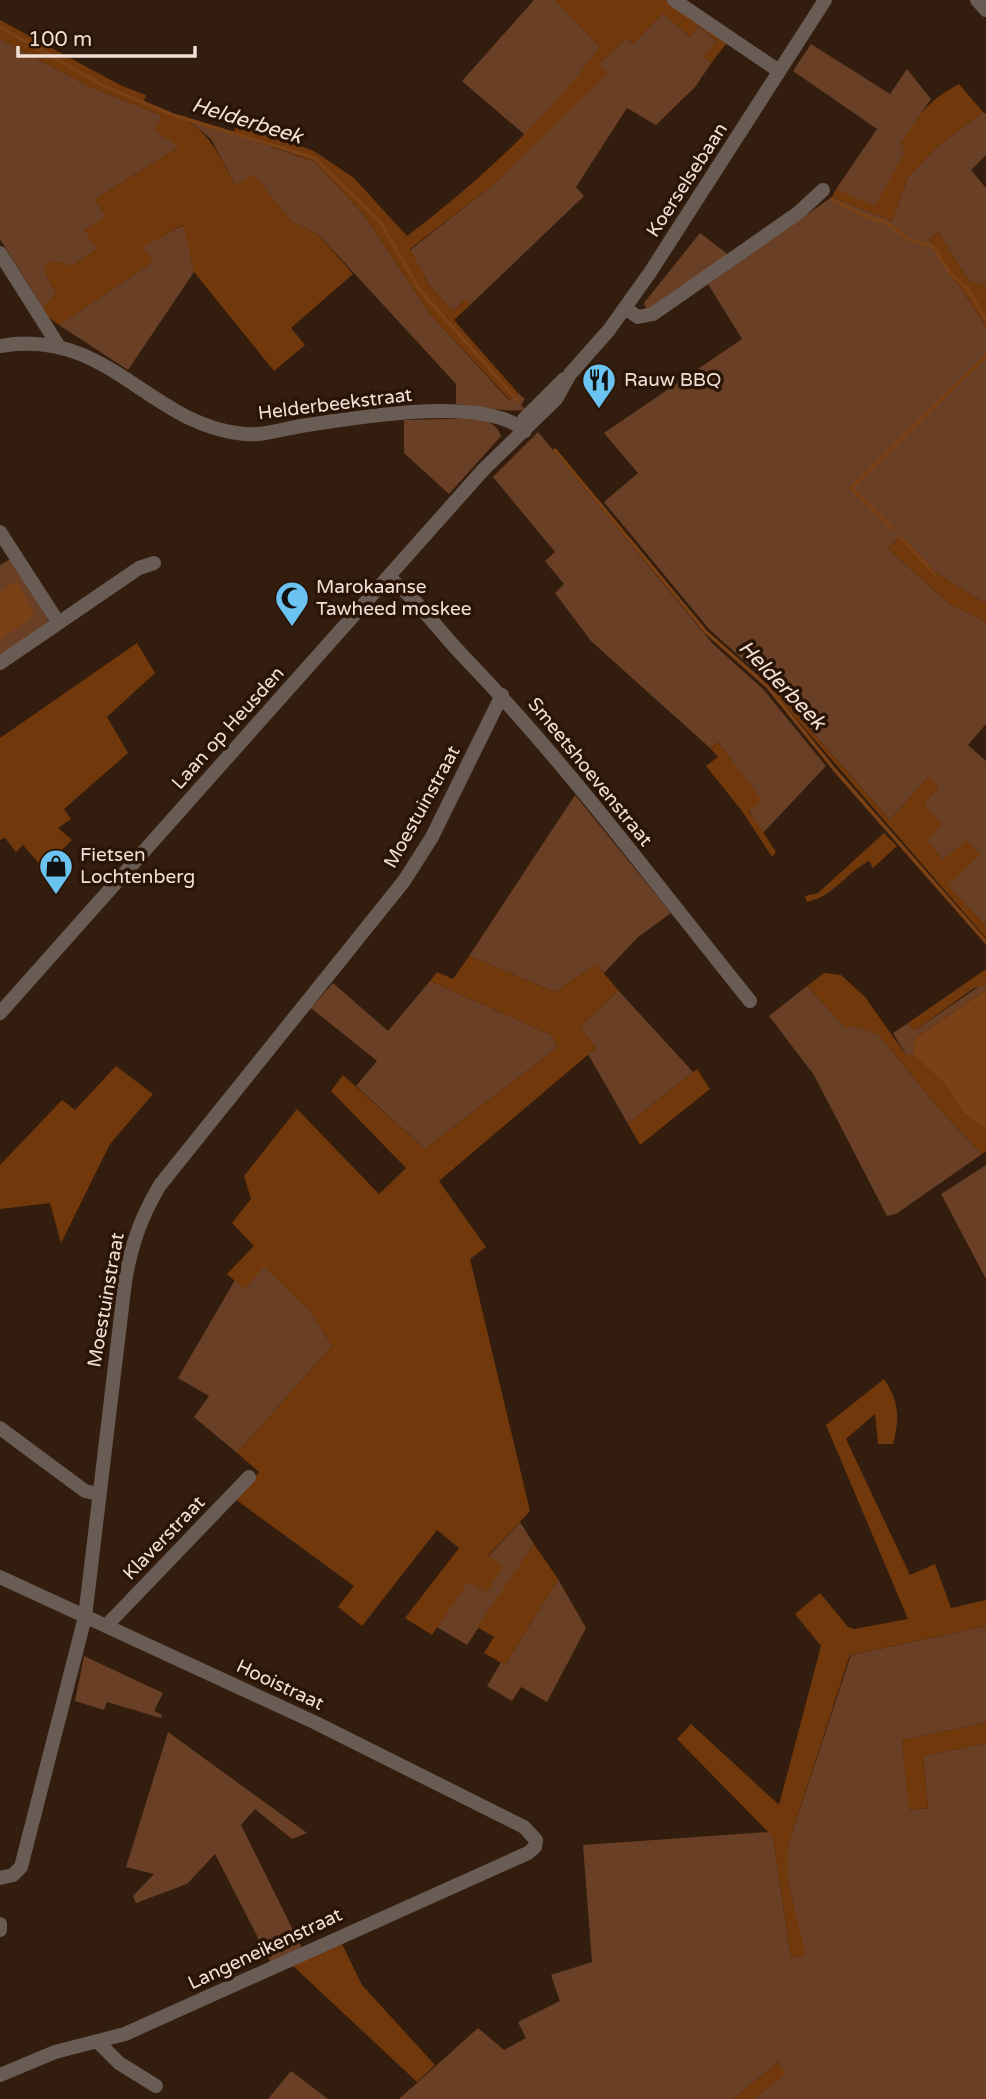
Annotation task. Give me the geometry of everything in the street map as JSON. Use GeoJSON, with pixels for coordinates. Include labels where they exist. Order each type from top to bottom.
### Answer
{"type":"FeatureCollection","features":[{"type":"Feature","properties":{"kind":"street"},"geometry":{"type":"LineString","coordinates":[[674,0],[779,71]]}},
{"type":"Feature","properties":{"kind":"street","name":"Koerselsebaan"},"geometry":{"type":"LineString","coordinates":[[522,428],[549,391],[570,374],[625,308],[825,0]]}},
{"type":"Feature","properties":{"kind":"street"},"geometry":{"type":"LineString","coordinates":[[977,0],[986,10]]}},
{"type":"Feature","properties":{"kind":"street"},"geometry":{"type":"LineString","coordinates":[[625,308],[638,317],[653,314],[799,214],[823,190]]}},
{"type":"Feature","properties":{"kind":"street"},"geometry":{"type":"LineString","coordinates":[[0,253],[58,345]]}},
{"type":"Feature","properties":{"kind":"street","name":"Helderbeekstraat"},"geometry":{"type":"LineString","coordinates":[[0,346],[38,343],[58,345],[94,358],[184,415],[215,430],[246,435],[406,412],[457,411],[496,414],[522,428]]}},
{"type":"Feature","properties":{"kind":"street","name":"Laan op Heusden"},"geometry":{"type":"LineString","coordinates":[[0,1013],[484,470],[491,457],[522,428]]}},
{"type":"Feature","properties":{"kind":"street"},"geometry":{"type":"LineString","coordinates":[[0,531],[58,622]]}},
{"type":"Feature","properties":{"kind":"street"},"geometry":{"type":"LineString","coordinates":[[0,663],[139,568],[154,563]]}},
{"type":"Feature","properties":{"kind":"street","name":"Smeetshoevenstraat"},"geometry":{"type":"LineString","coordinates":[[388,578],[402,588],[438,630],[502,695],[750,1001]]}},
{"type":"Feature","properties":{"kind":"street","name":"Moestuinstraat"},"geometry":{"type":"LineString","coordinates":[[0,1878],[13,1875],[21,1867],[85,1617],[125,1282],[131,1249],[142,1216],[173,1168],[404,881],[432,837],[502,695]]}},
{"type":"Feature","properties":{"kind":"street"},"geometry":{"type":"LineString","coordinates":[[0,1428],[85,1491],[99,1494]]}},
{"type":"Feature","properties":{"kind":"street","name":"Klaverstraat"},"geometry":{"type":"LineString","coordinates":[[107,1625],[249,1477]]}},
{"type":"Feature","properties":{"kind":"street","name":"Hooistraat"},"geometry":{"type":"LineString","coordinates":[[0,1577],[316,1723],[524,1828],[536,1840]]}},
{"type":"Feature","properties":{"kind":"street","name":"Langeneikenstraat"},"geometry":{"type":"LineString","coordinates":[[0,2075],[42,2056],[125,2034],[256,1977],[528,1853],[535,1847],[536,1840]]}},
{"type":"Feature","properties":{"kind":"street"},"geometry":{"type":"LineString","coordinates":[[0,1924],[0,1930]]}},
{"type":"Feature","properties":{"kind":"street"},"geometry":{"type":"LineString","coordinates":[[98,2042],[119,2063],[156,2086]]}},
{"type":"Feature","properties":{"kind":"shaded area"},"geometry":{"type":"Polygon","coordinates":[[[534,0],[555,0],[600,47],[569,88],[525,135],[462,81],[534,0]]]}},
{"type":"Feature","properties":{"kind":"shaded area"},"geometry":{"type":"Polygon","coordinates":[[[555,0],[685,0],[729,40],[712,62],[703,57],[716,42],[699,25],[690,37],[663,13],[633,44],[626,38],[599,64],[608,73],[493,185],[410,249],[430,286],[453,311],[465,299],[470,305],[454,320],[518,393],[510,400],[430,314],[364,215],[315,162],[234,132],[237,124],[314,151],[354,178],[407,236],[460,194],[510,148],[557,100],[600,47],[555,0]]]}},
{"type":"Feature","properties":{"kind":"shaded area"},"geometry":{"type":"Polygon","coordinates":[[[663,13],[690,37],[699,25],[716,42],[704,57],[712,62],[695,87],[656,125],[627,108],[576,187],[584,196],[470,305],[464,300],[453,311],[430,286],[410,250],[493,185],[607,73],[599,64],[626,38],[633,44],[663,13]]]}},
{"type":"Feature","properties":{"kind":"shaded area"},"geometry":{"type":"Polygon","coordinates":[[[0,20],[122,86],[146,95],[144,101],[191,123],[209,140],[235,185],[254,175],[291,221],[319,235],[353,274],[291,328],[305,345],[274,371],[194,272],[183,225],[143,247],[153,262],[59,325],[48,317],[43,308],[56,294],[44,271],[46,264],[56,261],[71,266],[97,249],[84,230],[106,217],[95,199],[179,147],[155,131],[162,116],[88,86],[0,39],[0,20]]]}},
{"type":"Feature","properties":{"kind":"shaded area"},"geometry":{"type":"Polygon","coordinates":[[[0,39],[88,86],[162,116],[179,147],[95,199],[106,217],[97,249],[71,266],[56,261],[44,271],[56,294],[43,308],[0,239],[0,39]]]}},
{"type":"Feature","properties":{"kind":"shaded area"},"geometry":{"type":"Polygon","coordinates":[[[811,44],[890,94],[907,69],[931,99],[901,143],[906,152],[875,207],[836,189],[877,129],[793,71],[811,44]]]}},
{"type":"Feature","properties":{"kind":"shaded area"},"geometry":{"type":"Polygon","coordinates":[[[959,84],[983,112],[938,146],[908,177],[892,221],[832,197],[836,189],[875,206],[905,152],[901,143],[914,124],[931,103],[959,84]]]}},
{"type":"Feature","properties":{"kind":"shaded area"},"geometry":{"type":"Polygon","coordinates":[[[983,112],[986,114],[986,155],[971,170],[986,188],[986,286],[969,281],[938,232],[929,239],[986,327],[986,604],[938,574],[900,536],[888,549],[951,605],[986,621],[986,724],[968,745],[986,761],[986,926],[947,885],[979,855],[943,860],[926,841],[924,804],[939,787],[928,777],[890,820],[771,685],[709,629],[604,502],[638,473],[604,433],[742,339],[708,284],[832,197],[892,221],[908,177],[938,146],[983,112]]]}},
{"type":"Feature","properties":{"kind":"shaded area"},"geometry":{"type":"Polygon","coordinates":[[[183,116],[315,162],[364,215],[430,314],[509,400],[518,393],[525,399],[521,405],[525,409],[503,410],[456,404],[456,384],[319,235],[291,221],[254,176],[235,185],[211,139],[183,116]]]}},
{"type":"Feature","properties":{"kind":"shaded area"},"geometry":{"type":"Polygon","coordinates":[[[184,225],[194,272],[128,370],[59,325],[153,262],[142,247],[184,225]]]}},
{"type":"Feature","properties":{"kind":"shaded area"},"geometry":{"type":"Polygon","coordinates":[[[938,232],[969,281],[986,286],[986,327],[929,239],[938,232]]]}},
{"type":"Feature","properties":{"kind":"shaded area"},"geometry":{"type":"Polygon","coordinates":[[[700,233],[730,256],[647,311],[644,303],[700,233]]]}},
{"type":"Feature","properties":{"kind":"shaded area"},"geometry":{"type":"Polygon","coordinates":[[[474,419],[493,424],[501,436],[449,494],[404,453],[404,420],[474,419]]]}},
{"type":"Feature","properties":{"kind":"shaded area"},"geometry":{"type":"Polygon","coordinates":[[[538,432],[713,644],[763,689],[826,766],[762,834],[749,810],[761,800],[718,742],[710,748],[591,641],[555,593],[564,584],[545,561],[555,552],[493,477],[538,432]]]}},
{"type":"Feature","properties":{"kind":"shaded area"},"geometry":{"type":"Polygon","coordinates":[[[900,536],[938,574],[986,604],[986,621],[951,605],[888,549],[900,536]]]}},
{"type":"Feature","properties":{"kind":"shaded area"},"geometry":{"type":"Polygon","coordinates":[[[12,558],[48,620],[46,625],[0,658],[0,565],[12,558]]]}},
{"type":"Feature","properties":{"kind":"shaded area"},"geometry":{"type":"Polygon","coordinates":[[[17,581],[35,615],[0,640],[0,591],[17,581]]]}},
{"type":"Feature","properties":{"kind":"shaded area"},"geometry":{"type":"Polygon","coordinates":[[[137,643],[155,673],[107,717],[128,753],[64,809],[71,819],[58,828],[72,840],[43,868],[23,845],[16,852],[5,838],[0,840],[0,738],[137,643]]]}},
{"type":"Feature","properties":{"kind":"shaded area"},"geometry":{"type":"Polygon","coordinates":[[[776,691],[890,820],[929,776],[939,787],[924,804],[942,824],[927,841],[943,860],[966,840],[980,855],[948,885],[986,926],[986,938],[774,693],[776,691]]]}},
{"type":"Feature","properties":{"kind":"shaded area"},"geometry":{"type":"Polygon","coordinates":[[[718,742],[762,800],[749,811],[776,852],[772,857],[742,811],[706,766],[718,757],[710,748],[718,742]]]}},
{"type":"Feature","properties":{"kind":"shaded area"},"geometry":{"type":"Polygon","coordinates":[[[575,795],[671,913],[637,938],[604,973],[596,964],[555,992],[469,956],[575,795]]]}},
{"type":"Feature","properties":{"kind":"shaded area"},"geometry":{"type":"Polygon","coordinates":[[[884,833],[897,846],[873,868],[869,861],[832,890],[807,902],[805,896],[818,893],[884,833]]]}},
{"type":"Feature","properties":{"kind":"shaded area"},"geometry":{"type":"Polygon","coordinates":[[[469,956],[555,992],[596,964],[618,990],[580,1027],[596,1048],[439,1181],[486,1247],[470,1259],[530,1511],[488,1556],[503,1566],[487,1592],[468,1582],[432,1635],[405,1618],[459,1548],[437,1530],[362,1626],[338,1607],[354,1586],[235,1499],[259,1472],[237,1453],[332,1346],[310,1311],[264,1267],[244,1289],[227,1274],[254,1246],[232,1223],[251,1199],[244,1176],[297,1109],[379,1194],[406,1168],[331,1091],[343,1075],[425,1149],[558,1047],[552,1035],[430,981],[437,972],[453,979],[469,956]]]}},
{"type":"Feature","properties":{"kind":"shaded area"},"geometry":{"type":"Polygon","coordinates":[[[986,969],[986,985],[974,988],[914,1031],[908,1023],[986,969]]]}},
{"type":"Feature","properties":{"kind":"shaded area"},"geometry":{"type":"Polygon","coordinates":[[[824,973],[841,975],[865,997],[906,1055],[913,1055],[944,1083],[963,1112],[986,1130],[986,1151],[982,1154],[941,1111],[879,1035],[858,1027],[845,1027],[807,986],[824,973]]]}},
{"type":"Feature","properties":{"kind":"shaded area"},"geometry":{"type":"Polygon","coordinates":[[[430,981],[552,1035],[558,1047],[425,1149],[356,1086],[377,1061],[311,1008],[333,983],[388,1031],[430,981]]]}},
{"type":"Feature","properties":{"kind":"shaded area"},"geometry":{"type":"Polygon","coordinates":[[[981,985],[986,985],[986,990],[915,1038],[913,1055],[906,1055],[893,1033],[908,1023],[914,1031],[981,985]]]}},
{"type":"Feature","properties":{"kind":"shaded area"},"geometry":{"type":"Polygon","coordinates":[[[807,986],[845,1027],[858,1027],[879,1035],[941,1111],[982,1154],[896,1214],[887,1216],[814,1075],[769,1016],[807,986]]]}},
{"type":"Feature","properties":{"kind":"shaded area"},"geometry":{"type":"Polygon","coordinates":[[[618,990],[693,1072],[628,1124],[588,1054],[596,1048],[580,1027],[618,990]]]}},
{"type":"Feature","properties":{"kind":"shaded area"},"geometry":{"type":"Polygon","coordinates":[[[986,990],[986,1130],[963,1112],[944,1083],[913,1055],[915,1038],[986,990]]]}},
{"type":"Feature","properties":{"kind":"shaded area"},"geometry":{"type":"Polygon","coordinates":[[[116,1066],[153,1094],[110,1144],[61,1243],[50,1203],[0,1209],[0,1165],[62,1100],[75,1110],[116,1066]]]}},
{"type":"Feature","properties":{"kind":"shaded area"},"geometry":{"type":"Polygon","coordinates":[[[697,1069],[710,1089],[640,1145],[628,1124],[697,1069]]]}},
{"type":"Feature","properties":{"kind":"shaded area"},"geometry":{"type":"Polygon","coordinates":[[[986,1165],[986,1279],[941,1194],[986,1165]]]}},
{"type":"Feature","properties":{"kind":"shaded area"},"geometry":{"type":"Polygon","coordinates":[[[264,1266],[310,1311],[332,1346],[237,1453],[194,1417],[209,1396],[178,1378],[235,1280],[244,1288],[264,1266]]]}},
{"type":"Feature","properties":{"kind":"shaded area"},"geometry":{"type":"Polygon","coordinates":[[[884,1379],[893,1395],[897,1410],[893,1444],[878,1444],[875,1414],[846,1439],[910,1575],[935,1564],[951,1608],[986,1600],[986,1626],[850,1655],[788,1845],[788,1881],[806,1955],[791,1958],[773,1837],[677,1739],[691,1724],[779,1805],[821,1646],[795,1614],[820,1593],[848,1627],[854,1629],[908,1619],[826,1425],[884,1379]]]}},
{"type":"Feature","properties":{"kind":"shaded area"},"geometry":{"type":"Polygon","coordinates":[[[520,1522],[534,1544],[467,1645],[437,1627],[468,1581],[487,1592],[488,1557],[520,1522]]]}},
{"type":"Feature","properties":{"kind":"shaded area"},"geometry":{"type":"Polygon","coordinates":[[[534,1544],[558,1579],[505,1665],[484,1653],[494,1637],[477,1627],[534,1544]]]}},
{"type":"Feature","properties":{"kind":"shaded area"},"geometry":{"type":"Polygon","coordinates":[[[558,1579],[586,1628],[547,1702],[521,1687],[512,1701],[487,1686],[501,1662],[505,1665],[558,1579]]]}},
{"type":"Feature","properties":{"kind":"shaded area"},"geometry":{"type":"Polygon","coordinates":[[[986,1626],[986,1723],[902,1740],[910,1810],[928,1808],[923,1756],[986,1743],[986,2099],[754,2099],[785,2074],[778,2062],[733,2099],[399,2099],[478,2028],[504,2050],[526,2038],[518,2022],[560,2001],[551,1975],[592,1962],[583,1845],[769,1832],[773,1837],[791,1958],[805,1955],[788,1881],[788,1845],[851,1655],[986,1626]]]}},
{"type":"Feature","properties":{"kind":"shaded area"},"geometry":{"type":"Polygon","coordinates":[[[84,1656],[163,1693],[154,1711],[162,1715],[161,1718],[107,1702],[104,1710],[75,1701],[84,1656]]]}},
{"type":"Feature","properties":{"kind":"shaded area"},"geometry":{"type":"Polygon","coordinates":[[[986,1723],[986,1743],[923,1756],[928,1808],[909,1810],[902,1740],[986,1723]]]}},
{"type":"Feature","properties":{"kind":"shaded area"},"geometry":{"type":"Polygon","coordinates":[[[168,1732],[307,1833],[292,1839],[255,1809],[241,1825],[303,1950],[272,1965],[215,1854],[187,1884],[136,1903],[133,1896],[154,1874],[126,1867],[168,1732]]]}},
{"type":"Feature","properties":{"kind":"shaded area"},"geometry":{"type":"Polygon","coordinates":[[[341,1942],[362,1985],[435,2065],[417,2082],[292,1965],[341,1942]]]}},
{"type":"Feature","properties":{"kind":"shaded area"},"geometry":{"type":"Polygon","coordinates":[[[778,2062],[786,2074],[754,2099],[733,2099],[778,2062]]]}},
{"type":"Feature","properties":{"kind":"shaded area"},"geometry":{"type":"Polygon","coordinates":[[[291,2071],[328,2099],[268,2099],[291,2071]]]}},
{"type":"Feature","properties":{"kind":"waterway","name":"Helderbeek"},"geometry":{"type":"LineString","coordinates":[[0,27],[106,87],[173,115],[315,158],[381,223],[419,289],[518,401]]}},
{"type":"Feature","properties":{"kind":"waterway"},"geometry":{"type":"LineString","coordinates":[[832,199],[862,215],[887,223],[910,240],[933,246],[950,273],[967,288],[986,320]]}},
{"type":"Feature","properties":{"kind":"waterway"},"geometry":{"type":"LineString","coordinates":[[893,529],[851,488],[986,356]]}},
{"type":"Feature","properties":{"kind":"waterway","name":"Helderbeek"},"geometry":{"type":"LineString","coordinates":[[555,450],[706,632],[767,686],[834,769],[986,942]]}},
{"type":"Feature","properties":{"kind":"waterway"},"geometry":{"type":"LineString","coordinates":[[900,537],[935,574]]}},
{"type":"Feature","properties":{"kind":"place","name":"Rauw BBQ"},"geometry":{"type":"Point","coordinates":[599,410]}},
{"type":"Feature","properties":{"kind":"place","name":"Marokaanse Tawheed moskee"},"geometry":{"type":"Point","coordinates":[292,628]}},
{"type":"Feature","properties":{"kind":"place","name":"Fietsen Lochtenberg"},"geometry":{"type":"Point","coordinates":[56,896]}}]}
